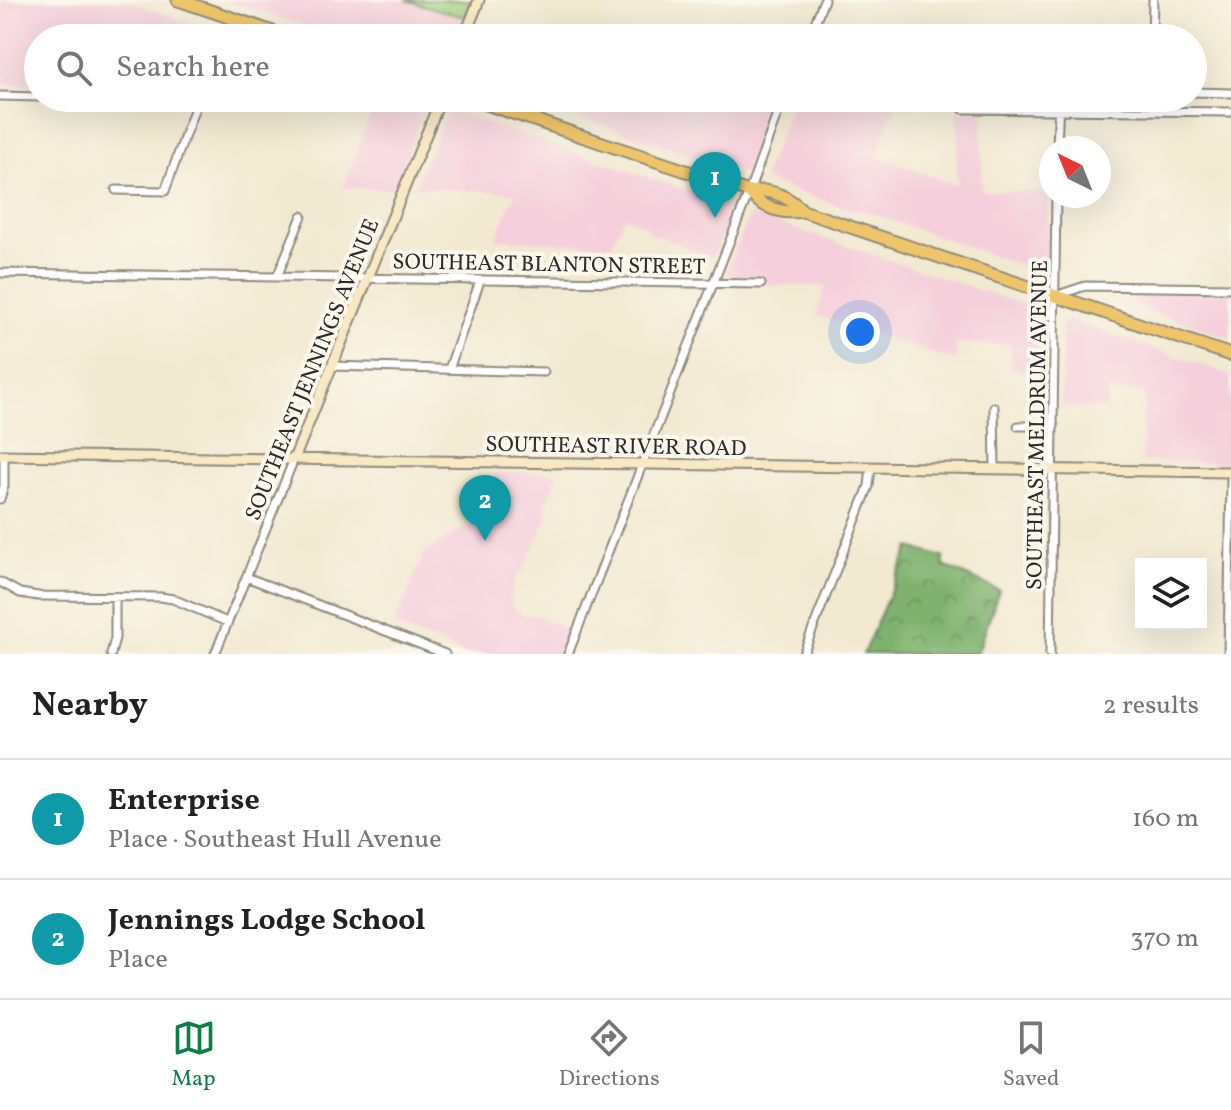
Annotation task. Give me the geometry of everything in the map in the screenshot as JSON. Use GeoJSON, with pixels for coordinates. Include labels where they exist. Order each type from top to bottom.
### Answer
{"type":"FeatureCollection","features":[{"type":"Feature","properties":{"kind":"main road"},"geometry":{"type":"LineString","coordinates":[[178,0],[249,24]]}},
{"type":"Feature","properties":{"kind":"main road"},"geometry":{"type":"LineString","coordinates":[[510,112],[749,192],[758,203],[787,213],[803,211],[1231,355]]}},
{"type":"Feature","properties":{"kind":"street"},"geometry":{"type":"LineString","coordinates":[[470,24],[479,0]]}},
{"type":"Feature","properties":{"kind":"street"},"geometry":{"type":"LineString","coordinates":[[815,24],[824,0]]}},
{"type":"Feature","properties":{"kind":"street"},"geometry":{"type":"LineString","coordinates":[[1152,24],[1153,0]]}},
{"type":"Feature","properties":{"kind":"street"},"geometry":{"type":"LineString","coordinates":[[1207,92],[1231,93]]}},
{"type":"Feature","properties":{"kind":"street"},"geometry":{"type":"LineString","coordinates":[[0,96],[24,97]]}},
{"type":"Feature","properties":{"kind":"street"},"geometry":{"type":"LineString","coordinates":[[116,190],[165,191],[193,112]]}},
{"type":"Feature","properties":{"kind":"street","name":"SOUTHEAST JENNINGS AVENUE"},"geometry":{"type":"LineString","coordinates":[[215,654],[435,112]]}},
{"type":"Feature","properties":{"kind":"street"},"geometry":{"type":"LineString","coordinates":[[568,654],[778,112]]}},
{"type":"Feature","properties":{"kind":"street"},"geometry":{"type":"LineString","coordinates":[[1058,136],[1059,112]]}},
{"type":"Feature","properties":{"kind":"street"},"geometry":{"type":"LineString","coordinates":[[1207,112],[1231,112]]}},
{"type":"Feature","properties":{"kind":"street","name":"SOUTHEAST MELDRUM AVENUE"},"geometry":{"type":"LineString","coordinates":[[1050,654],[1056,208]]}},
{"type":"Feature","properties":{"kind":"street"},"geometry":{"type":"LineString","coordinates":[[277,277],[302,216]]}},
{"type":"Feature","properties":{"kind":"street","name":"SOUTHEAST BLANTON STREET"},"geometry":{"type":"LineString","coordinates":[[0,273],[761,284]]}},
{"type":"Feature","properties":{"kind":"street"},"geometry":{"type":"LineString","coordinates":[[449,369],[480,281]]}},
{"type":"Feature","properties":{"kind":"street"},"geometry":{"type":"LineString","coordinates":[[1056,296],[1085,286],[1231,288]]}},
{"type":"Feature","properties":{"kind":"street"},"geometry":{"type":"LineString","coordinates":[[332,366],[544,372]]}},
{"type":"Feature","properties":{"kind":"street"},"geometry":{"type":"LineString","coordinates":[[994,407],[995,469]]}},
{"type":"Feature","properties":{"kind":"street"},"geometry":{"type":"LineString","coordinates":[[1018,426],[1054,426]]}},
{"type":"Feature","properties":{"kind":"street"},"geometry":{"type":"LineString","coordinates":[[0,499],[4,486],[2,455]]}},
{"type":"Feature","properties":{"kind":"street","name":"SOUTHEAST RIVER ROAD"},"geometry":{"type":"LineString","coordinates":[[2,455],[1231,472]]}},
{"type":"Feature","properties":{"kind":"street"},"geometry":{"type":"LineString","coordinates":[[803,654],[869,486],[871,467]]}},
{"type":"Feature","properties":{"kind":"street"},"geometry":{"type":"LineString","coordinates":[[1228,654],[1231,479]]}},
{"type":"Feature","properties":{"kind":"street"},"geometry":{"type":"LineString","coordinates":[[246,577],[445,654]]}},
{"type":"Feature","properties":{"kind":"street"},"geometry":{"type":"LineString","coordinates":[[0,582],[20,593],[38,596],[173,599],[227,622]]}},
{"type":"Feature","properties":{"kind":"street"},"geometry":{"type":"LineString","coordinates":[[111,654],[115,638],[115,597]]}},
{"type":"Feature","properties":{"kind":"shaded area"},"geometry":{"type":"Polygon","coordinates":[[[0,0],[122,0],[194,24],[24,24],[24,85],[0,85],[7,67],[0,66],[0,0]]]}},
{"type":"Feature","properties":{"kind":"shaded area"},"geometry":{"type":"Polygon","coordinates":[[[224,0],[406,0],[464,17],[461,24],[299,24],[224,0]]]}},
{"type":"Feature","properties":{"kind":"shaded area"},"geometry":{"type":"Polygon","coordinates":[[[372,112],[424,112],[394,189],[343,188],[372,112]]]}},
{"type":"Feature","properties":{"kind":"shaded area"},"geometry":{"type":"Polygon","coordinates":[[[453,112],[730,205],[732,208],[713,258],[647,231],[648,227],[624,217],[612,245],[496,239],[515,193],[415,187],[446,113],[453,112]]]}},
{"type":"Feature","properties":{"kind":"shaded area"},"geometry":{"type":"Polygon","coordinates":[[[566,112],[771,112],[745,174],[566,112]]]}},
{"type":"Feature","properties":{"kind":"shaded area"},"geometry":{"type":"Polygon","coordinates":[[[789,112],[893,112],[877,157],[957,185],[958,112],[983,112],[982,191],[1039,192],[1039,208],[1048,208],[1047,265],[1038,271],[766,181],[763,177],[789,112]]]}},
{"type":"Feature","properties":{"kind":"shaded area"},"geometry":{"type":"Polygon","coordinates":[[[750,214],[1040,310],[1045,316],[1045,371],[1011,368],[1011,344],[957,344],[956,361],[816,315],[826,286],[768,285],[762,276],[728,275],[726,272],[750,214]]]}},
{"type":"Feature","properties":{"kind":"shaded area"},"geometry":{"type":"Polygon","coordinates":[[[1134,291],[1231,293],[1231,338],[1132,304],[1134,291]]]}},
{"type":"Feature","properties":{"kind":"shaded area"},"geometry":{"type":"Polygon","coordinates":[[[1066,319],[1231,375],[1231,463],[1142,461],[1144,392],[1108,391],[1107,408],[1061,407],[1062,323],[1066,319]]]}},
{"type":"Feature","properties":{"kind":"shaded area"},"geometry":{"type":"Polygon","coordinates":[[[494,472],[559,473],[546,503],[548,516],[522,573],[517,572],[510,600],[512,607],[523,615],[537,616],[569,630],[560,654],[467,654],[394,626],[424,553],[472,523],[494,472]]]}},
{"type":"Feature","properties":{"kind":"green space"},"geometry":{"type":"Polygon","coordinates":[[[406,0],[471,0],[464,17],[406,0]]]}},
{"type":"Feature","properties":{"kind":"green space"},"geometry":{"type":"Polygon","coordinates":[[[910,547],[943,557],[944,566],[999,590],[977,654],[863,654],[910,547]]]}},
{"type":"Feature","properties":{"kind":"place","name":"Enterprise"},"geometry":{"type":"Point","coordinates":[715,218]}},
{"type":"Feature","properties":{"kind":"place","name":"Jennings Lodge School"},"geometry":{"type":"Point","coordinates":[485,541]}}]}
